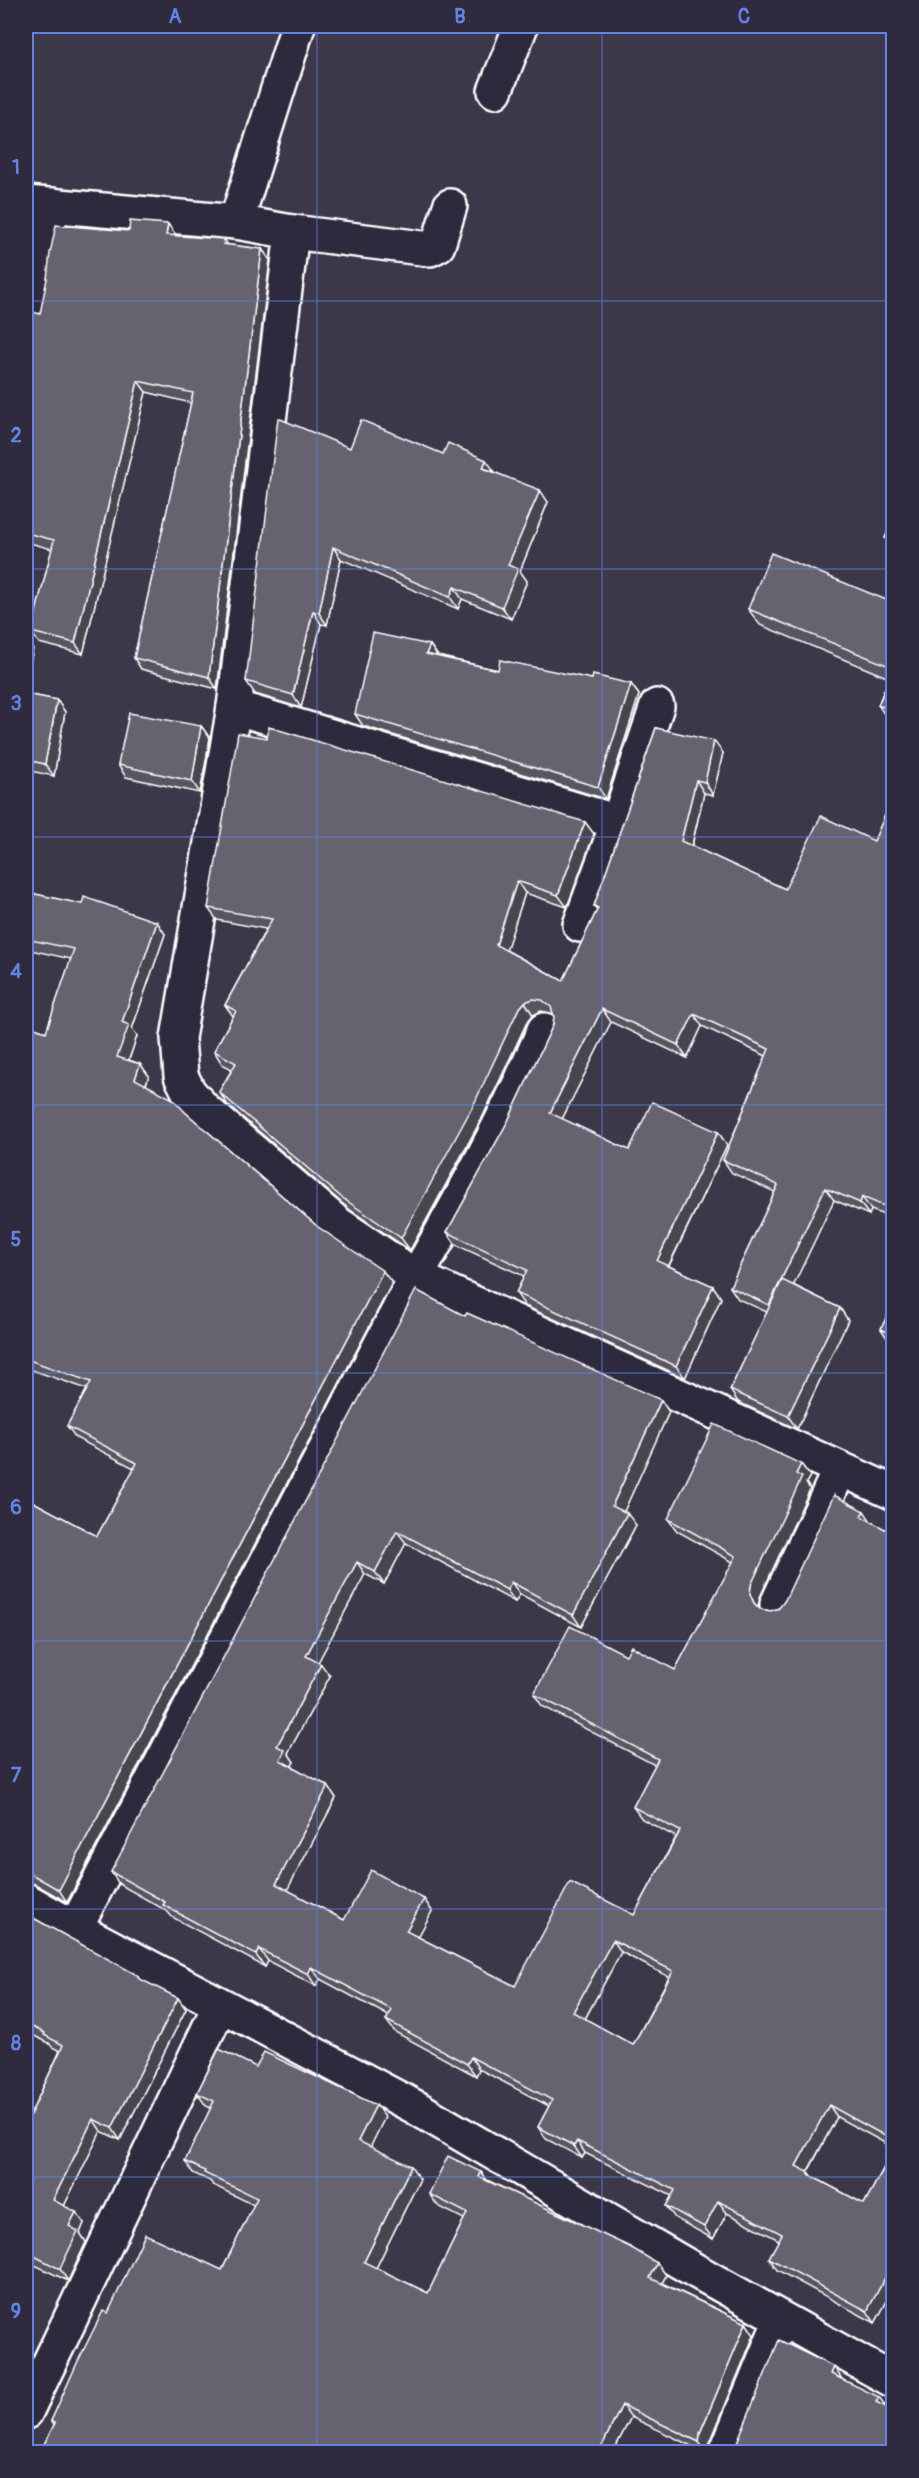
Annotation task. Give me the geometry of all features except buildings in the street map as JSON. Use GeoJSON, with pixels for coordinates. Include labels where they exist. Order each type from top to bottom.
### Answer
{"type":"FeatureCollection","features":[{"type":"Feature","properties":{"kind":"street"},"geometry":{"type":"LineString","coordinates":[[236,222],[298,26]]}},
{"type":"Feature","properties":{"kind":"street"},"geometry":{"type":"LineString","coordinates":[[495,91],[522,26]]}},
{"type":"Feature","properties":{"kind":"street"},"geometry":{"type":"LineString","coordinates":[[26,314],[39,204],[236,222],[292,232],[430,249],[438,245],[450,206]]}},
{"type":"Feature","properties":{"kind":"street"},"geometry":{"type":"LineString","coordinates":[[292,232],[234,706],[178,1038],[181,1076],[189,1092],[205,1110],[338,1224],[416,1277],[894,1493]]}},
{"type":"Feature","properties":{"kind":"street"},"geometry":{"type":"LineString","coordinates":[[234,706],[618,822]]}},
{"type":"Feature","properties":{"kind":"street"},"geometry":{"type":"LineString","coordinates":[[580,925],[657,706]]}},
{"type":"Feature","properties":{"kind":"street"},"geometry":{"type":"LineString","coordinates":[[75,1928],[416,1277],[461,1197],[531,1061],[544,1030]]}},
{"type":"Feature","properties":{"kind":"street"},"geometry":{"type":"LineString","coordinates":[[777,1604],[840,1469]]}},
{"type":"Feature","properties":{"kind":"street"},"geometry":{"type":"LineString","coordinates":[[26,1900],[415,2107],[696,2271],[894,2381]]}},
{"type":"Feature","properties":{"kind":"street"},"geometry":{"type":"LineString","coordinates":[[26,2412],[220,2005]]}},
{"type":"Feature","properties":{"kind":"street"},"geometry":{"type":"LineString","coordinates":[[726,2452],[781,2319]]}}]}
